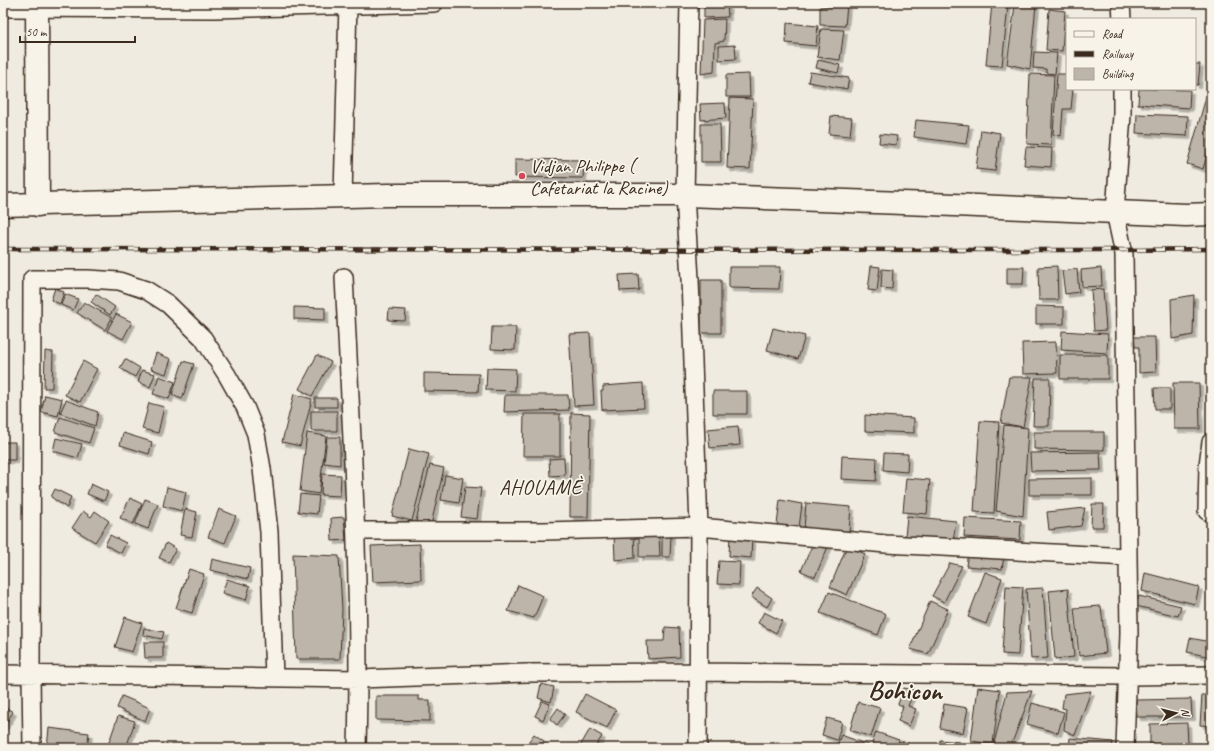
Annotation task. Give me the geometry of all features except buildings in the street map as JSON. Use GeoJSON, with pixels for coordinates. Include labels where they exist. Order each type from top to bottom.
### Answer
{"type":"FeatureCollection","features":[{"type":"Feature","properties":{"kind":"main road"},"geometry":{"type":"LineString","coordinates":[[37,6],[38,205]]}},
{"type":"Feature","properties":{"kind":"main road"},"geometry":{"type":"LineString","coordinates":[[3,205],[343,196],[686,195],[1186,215],[1211,214]]}},
{"type":"Feature","properties":{"kind":"street"},"geometry":{"type":"LineString","coordinates":[[3,8],[37,6],[214,10],[434,3]]}},
{"type":"Feature","properties":{"kind":"street"},"geometry":{"type":"LineString","coordinates":[[689,3],[686,195],[699,527],[698,748]]}},
{"type":"Feature","properties":{"kind":"street"},"geometry":{"type":"LineString","coordinates":[[1121,3],[1122,18]]}},
{"type":"Feature","properties":{"kind":"street"},"geometry":{"type":"LineString","coordinates":[[343,196],[347,5]]}},
{"type":"Feature","properties":{"kind":"street"},"geometry":{"type":"LineString","coordinates":[[1122,90],[1122,115],[1115,212],[1124,254],[1129,633],[1125,748]]}},
{"type":"Feature","properties":{"kind":"street"},"geometry":{"type":"LineString","coordinates":[[344,277],[356,531],[359,679],[357,748]]}},
{"type":"Feature","properties":{"kind":"street"},"geometry":{"type":"LineString","coordinates":[[32,748],[32,279],[88,279],[119,281],[146,290],[168,304],[203,338],[227,375],[245,407],[256,434],[262,469],[269,532],[274,678]]}},
{"type":"Feature","properties":{"kind":"street"},"geometry":{"type":"LineString","coordinates":[[1207,511],[1211,442]]}},
{"type":"Feature","properties":{"kind":"street"},"geometry":{"type":"LineString","coordinates":[[356,531],[544,531],[699,527],[886,544],[1128,557]]}},
{"type":"Feature","properties":{"kind":"street"},"geometry":{"type":"LineString","coordinates":[[3,674],[359,679],[527,673],[699,672],[1127,676],[1211,675]]}},
{"type":"Feature","properties":{"kind":"railway"},"geometry":{"type":"LineString","coordinates":[[3,249],[1211,249]]}},
{"type":"Feature","properties":{"kind":"place","name":"Vidjan Philippe ( Cafetariat la Racine)"},"geometry":{"type":"Point","coordinates":[522,176]}},
{"type":"Feature","properties":{"kind":"district","name":"AHOUAMÈ"},"geometry":{"type":"Point","coordinates":[541,487]}},
{"type":"Feature","properties":{"kind":"district","name":"Bohicon"},"geometry":{"type":"Point","coordinates":[905,690]}}]}
